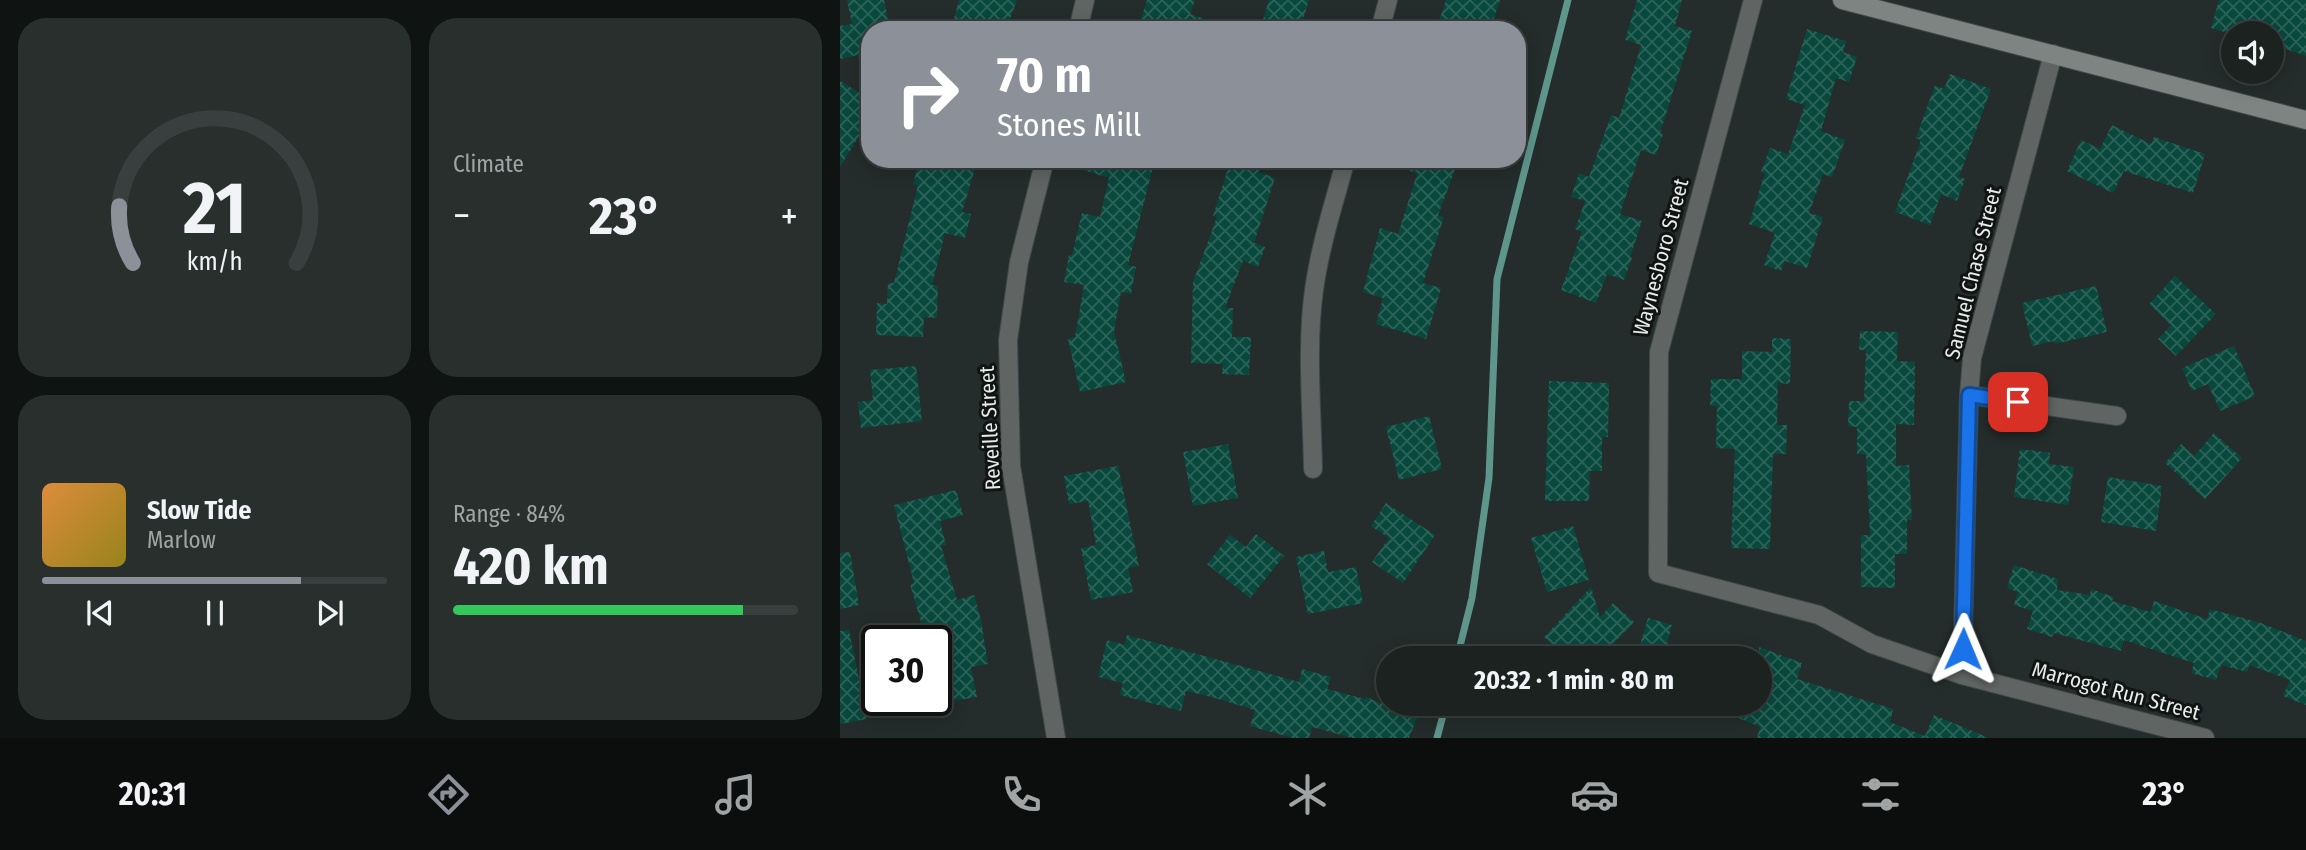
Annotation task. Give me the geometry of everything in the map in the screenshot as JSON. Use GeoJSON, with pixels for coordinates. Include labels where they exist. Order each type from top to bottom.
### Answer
{"type":"FeatureCollection","features":[{"type":"Feature","properties":{"kind":"street"},"geometry":{"type":"LineString","coordinates":[[1080,21],[1085,0]]}},
{"type":"Feature","properties":{"kind":"street"},"geometry":{"type":"LineString","coordinates":[[1382,21],[1388,0]]}},
{"type":"Feature","properties":{"kind":"street","name":"Waynesboro Street"},"geometry":{"type":"LineString","coordinates":[[1658,573],[1659,352],[1753,0]]}},
{"type":"Feature","properties":{"kind":"street"},"geometry":{"type":"LineString","coordinates":[[1842,0],[2306,120]]}},
{"type":"Feature","properties":{"kind":"street","name":"Samuel Chase Street"},"geometry":{"type":"LineString","coordinates":[[1962,675],[1972,358],[2053,54]]}},
{"type":"Feature","properties":{"kind":"street","name":"Reveille Street"},"geometry":{"type":"LineString","coordinates":[[1043,168],[1019,262],[1008,340],[1011,466],[1056,738]]}},
{"type":"Feature","properties":{"kind":"street"},"geometry":{"type":"LineString","coordinates":[[1313,468],[1313,292],[1344,168]]}},
{"type":"Feature","properties":{"kind":"street"},"geometry":{"type":"LineString","coordinates":[[1969,395],[2117,416]]}},
{"type":"Feature","properties":{"kind":"street","name":"Marrogot Run Street"},"geometry":{"type":"LineString","coordinates":[[1658,573],[1819,615],[1872,644],[1962,675],[2204,738]]}},
{"type":"Feature","properties":{"kind":"building"},"geometry":{"type":"Polygon","coordinates":[[[847,0],[884,0],[888,21],[861,21],[861,68],[858,55],[840,59],[840,26],[852,24],[847,0]]]}},
{"type":"Feature","properties":{"kind":"building"},"geometry":{"type":"Polygon","coordinates":[[[959,0],[1017,0],[1009,21],[953,21],[959,0]]]}},
{"type":"Feature","properties":{"kind":"building"},"geometry":{"type":"Polygon","coordinates":[[[1147,0],[1195,0],[1190,14],[1212,21],[1140,21],[1147,0]]]}},
{"type":"Feature","properties":{"kind":"building"},"geometry":{"type":"Polygon","coordinates":[[[1269,0],[1309,0],[1303,21],[1263,21],[1269,0]]]}},
{"type":"Feature","properties":{"kind":"building"},"geometry":{"type":"Polygon","coordinates":[[[1446,0],[1500,0],[1493,21],[1439,21],[1446,0]]]}},
{"type":"Feature","properties":{"kind":"building"},"geometry":{"type":"Polygon","coordinates":[[[1637,0],[1682,0],[1675,26],[1692,31],[1660,133],[1663,134],[1656,155],[1641,150],[1620,214],[1642,221],[1630,257],[1632,258],[1624,280],[1607,274],[1596,303],[1561,290],[1582,232],[1575,229],[1585,201],[1571,197],[1579,173],[1589,177],[1611,115],[1619,118],[1641,45],[1625,40],[1637,0]]]}},
{"type":"Feature","properties":{"kind":"building"},"geometry":{"type":"Polygon","coordinates":[[[2219,0],[2306,0],[2306,56],[2284,48],[2284,21],[2221,21],[2221,31],[2211,28],[2219,0]]]}},
{"type":"Feature","properties":{"kind":"building"},"geometry":{"type":"Polygon","coordinates":[[[1807,29],[1846,41],[1843,52],[1857,57],[1849,82],[1836,78],[1821,131],[1845,140],[1832,177],[1823,174],[1809,213],[1823,217],[1807,268],[1785,261],[1781,271],[1764,265],[1775,233],[1749,224],[1765,173],[1761,172],[1770,148],[1788,154],[1805,105],[1786,99],[1807,29]]]}},
{"type":"Feature","properties":{"kind":"building"},"geometry":{"type":"Polygon","coordinates":[[[1950,74],[1991,89],[1959,177],[1965,179],[1957,201],[1941,194],[1930,225],[1895,212],[1921,140],[1916,138],[1935,85],[1944,89],[1950,74]]]}},
{"type":"Feature","properties":{"kind":"building"},"geometry":{"type":"Polygon","coordinates":[[[840,81],[861,94],[861,133],[840,167],[840,81]]]}},
{"type":"Feature","properties":{"kind":"building"},"geometry":{"type":"Polygon","coordinates":[[[2112,125],[2151,144],[2154,137],[2205,154],[2193,193],[2124,171],[2113,193],[2067,171],[2081,140],[2100,149],[2112,125]]]}},
{"type":"Feature","properties":{"kind":"building"},"geometry":{"type":"Polygon","coordinates":[[[917,168],[975,168],[962,212],[971,214],[965,238],[945,233],[932,285],[938,286],[937,318],[924,317],[923,337],[876,335],[877,303],[887,304],[888,283],[894,283],[918,185],[913,184],[917,168]]]}},
{"type":"Feature","properties":{"kind":"building"},"geometry":{"type":"Polygon","coordinates":[[[1077,168],[1153,168],[1128,265],[1136,267],[1131,294],[1121,292],[1114,331],[1126,382],[1080,392],[1068,339],[1075,337],[1084,285],[1064,282],[1082,213],[1100,217],[1109,178],[1077,168]]]}},
{"type":"Feature","properties":{"kind":"building"},"geometry":{"type":"Polygon","coordinates":[[[1228,168],[1261,168],[1259,172],[1275,178],[1254,243],[1265,247],[1258,267],[1243,261],[1225,308],[1233,308],[1232,337],[1251,337],[1249,375],[1222,374],[1223,364],[1191,363],[1193,282],[1217,217],[1213,216],[1228,168]]]}},
{"type":"Feature","properties":{"kind":"building"},"geometry":{"type":"Polygon","coordinates":[[[1403,168],[1456,168],[1438,215],[1444,217],[1423,283],[1441,288],[1426,339],[1376,324],[1383,298],[1363,292],[1380,228],[1398,234],[1417,174],[1403,168]]]}},
{"type":"Feature","properties":{"kind":"building"},"geometry":{"type":"Polygon","coordinates":[[[2175,276],[2216,314],[2176,356],[2158,339],[2171,325],[2149,304],[2175,276]]]}},
{"type":"Feature","properties":{"kind":"building"},"geometry":{"type":"Polygon","coordinates":[[[2096,286],[2107,332],[2055,344],[2054,341],[2032,346],[2022,303],[2096,286]]]}},
{"type":"Feature","properties":{"kind":"building"},"geometry":{"type":"Polygon","coordinates":[[[1860,331],[1898,332],[1897,361],[1915,362],[1914,425],[1896,424],[1896,466],[1909,465],[1912,520],[1907,520],[1907,554],[1895,554],[1895,588],[1861,587],[1861,535],[1870,535],[1866,455],[1857,454],[1857,427],[1848,426],[1849,401],[1864,401],[1866,350],[1859,350],[1860,331]]]}},
{"type":"Feature","properties":{"kind":"building"},"geometry":{"type":"Polygon","coordinates":[[[1772,338],[1791,339],[1790,384],[1778,383],[1777,425],[1787,425],[1786,454],[1773,454],[1770,549],[1731,548],[1735,449],[1716,448],[1717,406],[1710,406],[1711,379],[1742,379],[1742,351],[1772,352],[1772,338]]]}},
{"type":"Feature","properties":{"kind":"building"},"geometry":{"type":"Polygon","coordinates":[[[2234,346],[2255,396],[2220,411],[2208,384],[2192,391],[2182,368],[2234,346]]]}},
{"type":"Feature","properties":{"kind":"building"},"geometry":{"type":"Polygon","coordinates":[[[916,366],[922,421],[861,428],[858,402],[873,400],[870,370],[916,366]]]}},
{"type":"Feature","properties":{"kind":"building"},"geometry":{"type":"Polygon","coordinates":[[[1549,381],[1609,383],[1608,437],[1602,437],[1602,471],[1590,471],[1589,501],[1545,501],[1549,381]]]}},
{"type":"Feature","properties":{"kind":"building"},"geometry":{"type":"Polygon","coordinates":[[[1429,416],[1442,469],[1399,480],[1386,427],[1429,416]]]}},
{"type":"Feature","properties":{"kind":"building"},"geometry":{"type":"Polygon","coordinates":[[[2214,433],[2242,458],[2205,499],[2165,463],[2181,444],[2194,456],[2214,433]]]}},
{"type":"Feature","properties":{"kind":"building"},"geometry":{"type":"Polygon","coordinates":[[[1228,444],[1238,498],[1193,506],[1183,452],[1228,444]]]}},
{"type":"Feature","properties":{"kind":"building"},"geometry":{"type":"Polygon","coordinates":[[[2020,449],[2050,453],[2049,464],[2074,467],[2068,505],[2014,497],[2020,449]]]}},
{"type":"Feature","properties":{"kind":"building"},"geometry":{"type":"Polygon","coordinates":[[[1118,466],[1139,566],[1128,568],[1133,592],[1091,600],[1081,548],[1096,545],[1088,501],[1069,504],[1064,476],[1118,466]]]}},
{"type":"Feature","properties":{"kind":"building"},"geometry":{"type":"Polygon","coordinates":[[[2108,477],[2162,486],[2156,531],[2101,522],[2108,477]]]}},
{"type":"Feature","properties":{"kind":"building"},"geometry":{"type":"Polygon","coordinates":[[[956,490],[963,515],[940,521],[946,545],[941,546],[957,600],[974,595],[981,620],[988,664],[971,667],[977,697],[952,701],[952,625],[922,625],[910,584],[914,583],[894,505],[956,490]]]}},
{"type":"Feature","properties":{"kind":"building"},"geometry":{"type":"Polygon","coordinates":[[[1386,503],[1435,535],[1403,583],[1372,562],[1389,538],[1371,526],[1386,503]]]}},
{"type":"Feature","properties":{"kind":"building"},"geometry":{"type":"Polygon","coordinates":[[[1573,526],[1589,580],[1547,592],[1531,538],[1573,526]]]}},
{"type":"Feature","properties":{"kind":"building"},"geometry":{"type":"Polygon","coordinates":[[[1256,534],[1284,556],[1250,598],[1207,564],[1230,535],[1246,547],[1256,534]]]}},
{"type":"Feature","properties":{"kind":"building"},"geometry":{"type":"Polygon","coordinates":[[[1324,551],[1328,572],[1356,567],[1363,603],[1308,614],[1296,557],[1324,551]]]}},
{"type":"Feature","properties":{"kind":"building"},"geometry":{"type":"Polygon","coordinates":[[[850,552],[859,605],[840,609],[840,553],[850,552]]]}},
{"type":"Feature","properties":{"kind":"building"},"geometry":{"type":"Polygon","coordinates":[[[2014,565],[2058,579],[2057,590],[2090,595],[2091,589],[2114,597],[2112,601],[2151,612],[2154,601],[2207,619],[2210,609],[2261,623],[2306,641],[2306,705],[2283,696],[2290,680],[2249,665],[2247,672],[2221,665],[2216,680],[2191,673],[2194,663],[2124,640],[2121,651],[2054,633],[2052,637],[2027,629],[2033,611],[2014,605],[2018,592],[2007,588],[2014,565]]]}},
{"type":"Feature","properties":{"kind":"building"},"geometry":{"type":"Polygon","coordinates":[[[1591,587],[1600,617],[1613,603],[1634,622],[1611,646],[1554,646],[1544,637],[1591,587]]]}},
{"type":"Feature","properties":{"kind":"building"},"geometry":{"type":"Polygon","coordinates":[[[1648,618],[1672,625],[1667,643],[1678,646],[1640,646],[1648,618]]]}},
{"type":"Feature","properties":{"kind":"building"},"geometry":{"type":"Polygon","coordinates":[[[849,630],[861,689],[861,716],[866,716],[867,719],[840,724],[840,631],[849,630]]]}},
{"type":"Feature","properties":{"kind":"building"},"geometry":{"type":"Polygon","coordinates":[[[1127,635],[1299,682],[1302,669],[1331,677],[1327,689],[1376,701],[1376,716],[1417,718],[1409,738],[1353,738],[1312,727],[1309,738],[1293,738],[1250,726],[1255,710],[1186,691],[1181,711],[1120,695],[1123,683],[1098,677],[1107,640],[1125,645],[1127,635]]]}},
{"type":"Feature","properties":{"kind":"building"},"geometry":{"type":"Polygon","coordinates":[[[1772,652],[1802,663],[1797,679],[1893,709],[1890,722],[1925,736],[1934,715],[1989,738],[1757,738],[1760,727],[1734,716],[1772,716],[1772,652]]]}},
{"type":"Feature","properties":{"kind":"waterway"},"geometry":{"type":"LineString","coordinates":[[1526,165],[1568,0]]}},
{"type":"Feature","properties":{"kind":"waterway"},"geometry":{"type":"LineString","coordinates":[[1460,646],[1472,598],[1489,478],[1497,279],[1525,168]]}},
{"type":"Feature","properties":{"kind":"waterway"},"geometry":{"type":"LineString","coordinates":[[1437,738],[1443,716]]}},
{"type":"Feature","properties":{"kind":"route"},"geometry":{"type":"LineString","coordinates":[[1963,649],[1969,395],[2018,402]]}}]}
